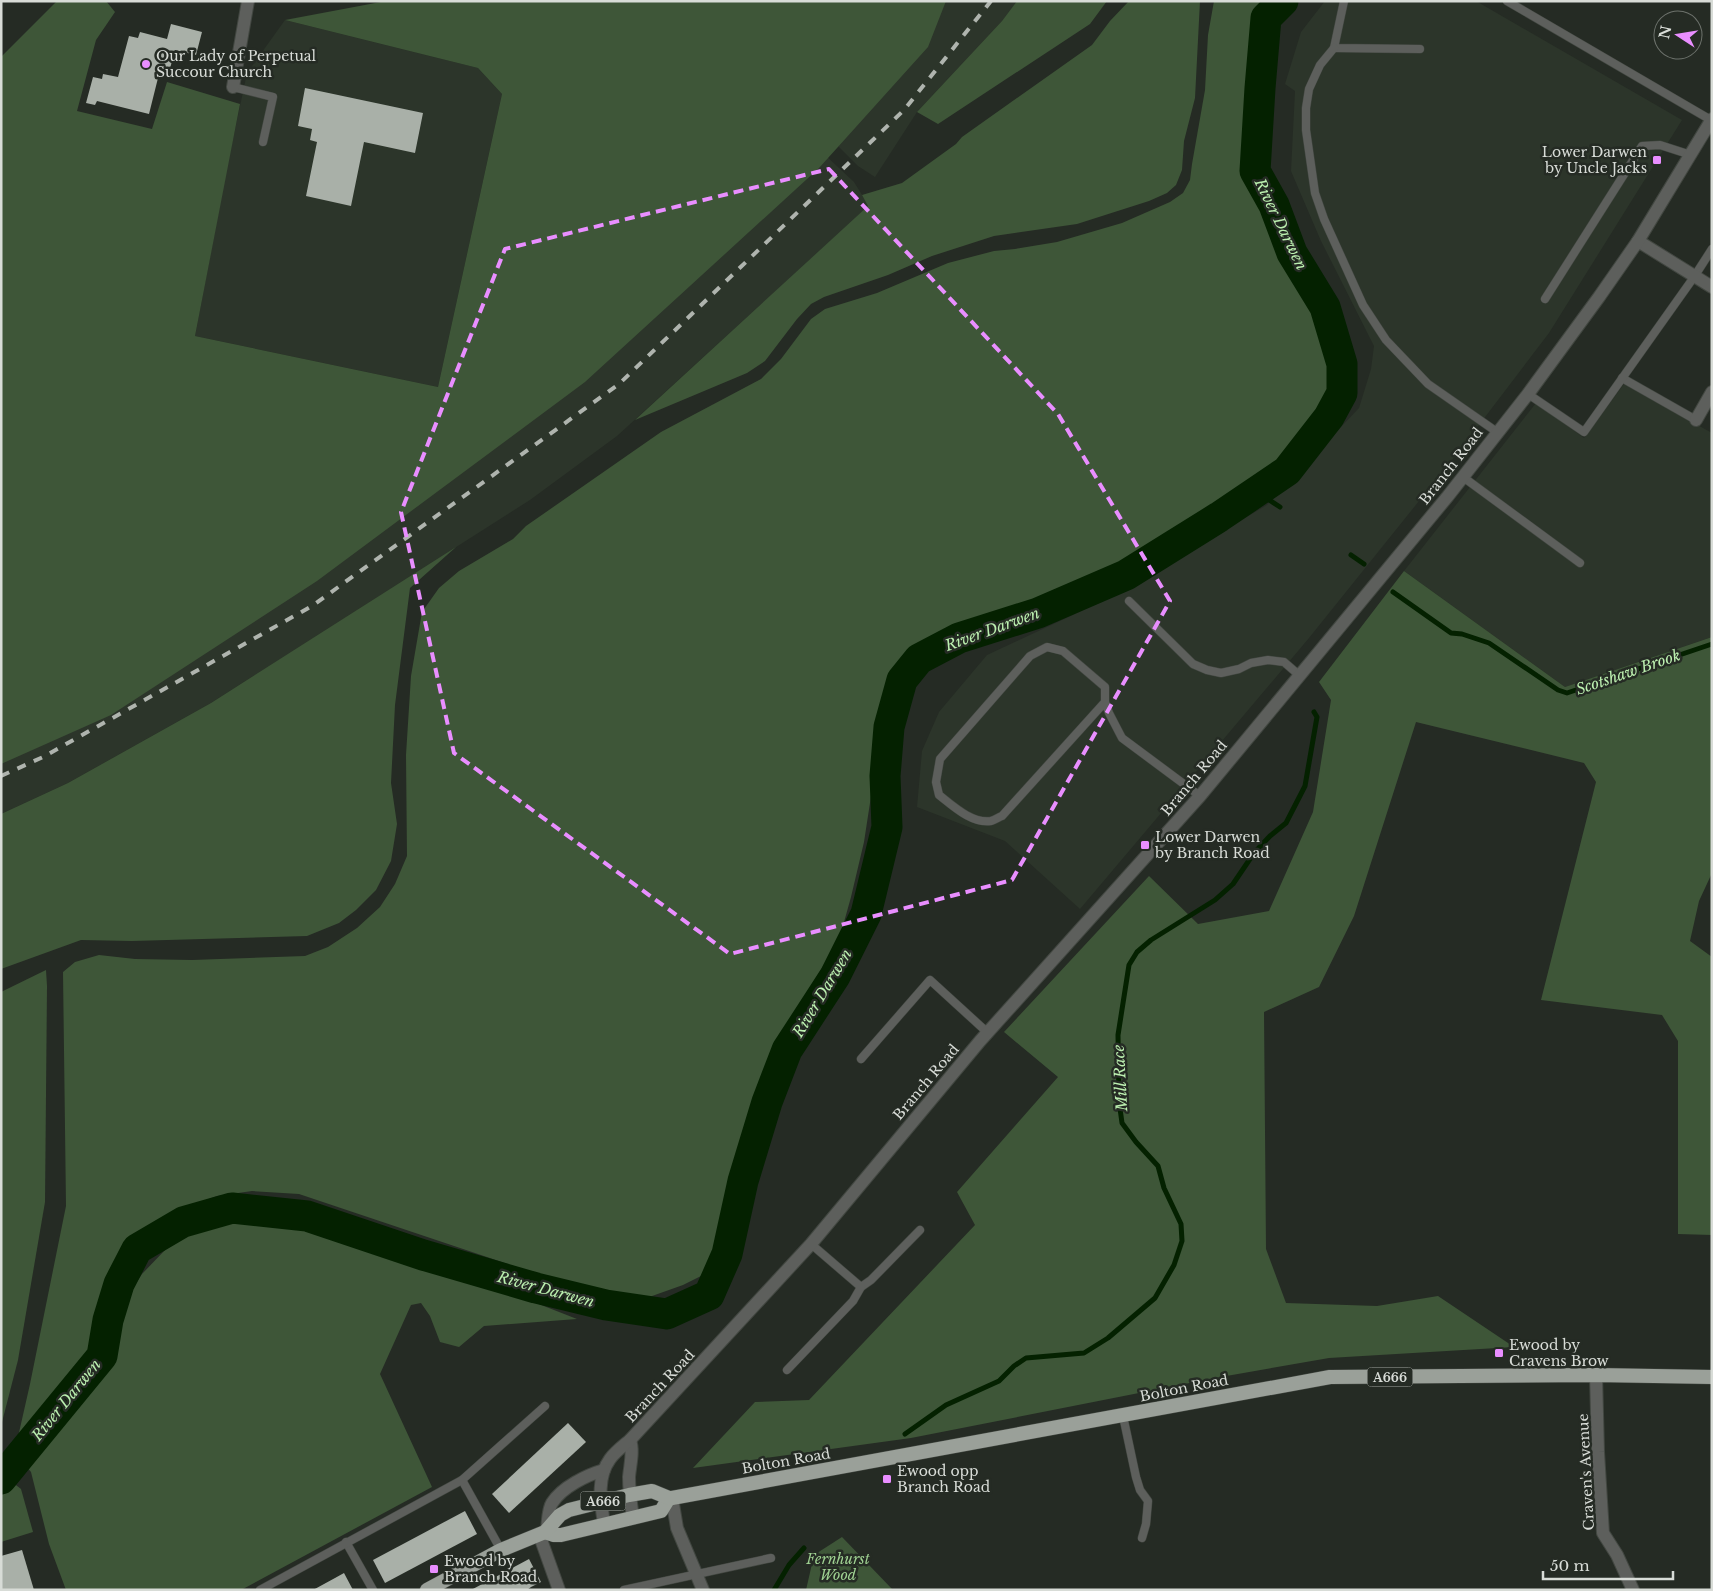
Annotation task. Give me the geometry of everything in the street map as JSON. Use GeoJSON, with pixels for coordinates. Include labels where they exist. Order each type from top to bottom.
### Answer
{"type":"FeatureCollection","features":[{"type":"Feature","properties":{"kind":"highway","name":"Bolton Road"},"geometry":{"type":"LineString","coordinates":[[427,1590],[501,1550],[543,1532],[560,1514],[601,1501],[652,1491],[671,1498],[1330,1377],[1596,1375],[1712,1377]]}},
{"type":"Feature","properties":{"kind":"highway","name":"Bolton Road"},"geometry":{"type":"LineString","coordinates":[[543,1532],[560,1535],[661,1511],[671,1498]]}},
{"type":"Feature","properties":{"kind":"street"},"geometry":{"type":"LineString","coordinates":[[232,87],[248,1]]}},
{"type":"Feature","properties":{"kind":"street","name":"Branch Road"},"geometry":{"type":"LineString","coordinates":[[604,1470],[609,1461],[811,1244],[988,1033],[1200,796],[1300,675],[1528,394],[1638,241],[1711,120]]}},
{"type":"Feature","properties":{"kind":"street"},"geometry":{"type":"LineString","coordinates":[[1638,241],[1712,287]]}},
{"type":"Feature","properties":{"kind":"street"},"geometry":{"type":"LineString","coordinates":[[1696,420],[1710,401]]}},
{"type":"Feature","properties":{"kind":"street","name":"Craven's Avenue"},"geometry":{"type":"LineString","coordinates":[[1596,1375],[1603,1533],[1633,1590]]}},
{"type":"Feature","properties":{"kind":"street","name":"Branch Road"},"geometry":{"type":"LineString","coordinates":[[630,1440],[632,1447],[629,1495],[633,1518]]}},
{"type":"Feature","properties":{"kind":"street"},"geometry":{"type":"LineString","coordinates":[[559,1590],[543,1532],[552,1503],[576,1481],[604,1470],[601,1501],[604,1524]]}},
{"type":"Feature","properties":{"kind":"street"},"geometry":{"type":"LineString","coordinates":[[671,1498],[678,1528],[703,1590]]}},
{"type":"Feature","properties":{"kind":"lane"},"geometry":{"type":"LineString","coordinates":[[1344,1],[1334,48],[1320,65],[1309,89],[1306,108],[1306,130],[1315,193],[1324,219],[1363,305],[1386,340],[1428,384],[1497,432]]}},
{"type":"Feature","properties":{"kind":"lane"},"geometry":{"type":"LineString","coordinates":[[1507,1],[1711,120]]}},
{"type":"Feature","properties":{"kind":"lane"},"geometry":{"type":"LineString","coordinates":[[1334,48],[1420,49]]}},
{"type":"Feature","properties":{"kind":"lane"},"geometry":{"type":"LineString","coordinates":[[232,87],[272,97],[263,142]]}},
{"type":"Feature","properties":{"kind":"lane"},"geometry":{"type":"LineString","coordinates":[[1546,299],[1642,146],[1660,144],[1691,155]]}},
{"type":"Feature","properties":{"kind":"lane"},"geometry":{"type":"LineString","coordinates":[[1528,394],[1584,432],[1694,277],[1712,248]]}},
{"type":"Feature","properties":{"kind":"lane"},"geometry":{"type":"LineString","coordinates":[[1622,378],[1696,420]]}},
{"type":"Feature","properties":{"kind":"lane"},"geometry":{"type":"LineString","coordinates":[[1462,476],[1580,563]]}},
{"type":"Feature","properties":{"kind":"lane"},"geometry":{"type":"LineString","coordinates":[[1129,601],[1193,664],[1221,673],[1239,669],[1251,663],[1268,660],[1284,662],[1300,675]]}},
{"type":"Feature","properties":{"kind":"lane"},"geometry":{"type":"LineString","coordinates":[[1105,702],[1002,816],[991,821],[978,820],[968,816],[939,795],[936,782],[940,759],[1030,656],[1048,648],[1063,652],[1105,687],[1105,702],[1122,738],[1200,796]]}},
{"type":"Feature","properties":{"kind":"lane"},"geometry":{"type":"LineString","coordinates":[[861,1059],[930,980],[988,1033]]}},
{"type":"Feature","properties":{"kind":"lane"},"geometry":{"type":"LineString","coordinates":[[787,1370],[853,1301],[861,1287],[871,1280],[920,1230]]}},
{"type":"Feature","properties":{"kind":"lane"},"geometry":{"type":"LineString","coordinates":[[811,1244],[861,1287]]}},
{"type":"Feature","properties":{"kind":"lane"},"geometry":{"type":"LineString","coordinates":[[260,1590],[462,1480],[545,1406]]}},
{"type":"Feature","properties":{"kind":"lane"},"geometry":{"type":"LineString","coordinates":[[1123,1416],[1136,1478],[1140,1490],[1148,1501],[1146,1524],[1142,1538]]}},
{"type":"Feature","properties":{"kind":"lane"},"geometry":{"type":"LineString","coordinates":[[462,1480],[501,1550]]}},
{"type":"Feature","properties":{"kind":"lane"},"geometry":{"type":"LineString","coordinates":[[346,1542],[373,1590]]}},
{"type":"Feature","properties":{"kind":"lane"},"geometry":{"type":"LineString","coordinates":[[629,1589],[771,1558]]}},
{"type":"Feature","properties":{"kind":"highlighted area"},"geometry":{"type":"Polygon","coordinates":[[[829,169],[1058,414],[1170,601],[1012,880],[730,954],[454,753],[401,512],[505,249],[829,169]]]}},
{"type":"Feature","properties":{"kind":"shaded area"},"geometry":{"type":"Polygon","coordinates":[[[933,1],[1017,1],[1002,21],[917,112],[875,177],[858,166],[824,132],[933,1]]]}},
{"type":"Feature","properties":{"kind":"shaded area"},"geometry":{"type":"Polygon","coordinates":[[[1325,1],[1476,1],[1682,120],[1549,333],[1460,450],[1309,638],[1080,909],[1005,841],[917,807],[922,751],[939,712],[987,655],[1107,599],[1267,505],[1359,408],[1371,369],[1374,346],[1321,241],[1291,171],[1295,91],[1285,84],[1301,32],[1325,1]]]}},
{"type":"Feature","properties":{"kind":"shaded area"},"geometry":{"type":"Polygon","coordinates":[[[285,20],[478,68],[502,94],[438,387],[195,336],[247,73],[285,20]]]}},
{"type":"Feature","properties":{"kind":"shaded area"},"geometry":{"type":"Polygon","coordinates":[[[823,153],[854,182],[869,206],[617,436],[530,500],[211,703],[68,783],[1,814],[1,746],[823,153]]]}},
{"type":"Feature","properties":{"kind":"shaded area"},"geometry":{"type":"Polygon","coordinates":[[[1624,384],[1712,433],[1712,637],[1565,687],[1404,571],[1536,403],[1584,438],[1624,384]]]}},
{"type":"Feature","properties":{"kind":"green space"},"geometry":{"type":"Polygon","coordinates":[[[57,1],[106,1],[115,12],[96,40],[77,111],[152,129],[167,82],[240,104],[195,336],[438,387],[502,94],[478,68],[285,20],[386,1],[946,1],[928,47],[819,168],[585,382],[317,581],[111,715],[1,764],[1,57],[57,1]]]}},
{"type":"Feature","properties":{"kind":"green space"},"geometry":{"type":"Polygon","coordinates":[[[1017,1],[1107,1],[1090,24],[938,124],[917,112],[1002,21],[1017,1]]]}},
{"type":"Feature","properties":{"kind":"green space"},"geometry":{"type":"Polygon","coordinates":[[[1129,1],[1200,1],[1195,98],[1184,141],[1182,170],[1176,185],[1167,193],[1149,201],[1077,224],[994,236],[932,256],[888,275],[824,297],[811,304],[765,361],[747,373],[635,420],[868,206],[862,195],[902,183],[956,144],[962,137],[1092,45],[1110,21],[1129,1]]]}},
{"type":"Feature","properties":{"kind":"green space"},"geometry":{"type":"Polygon","coordinates":[[[1214,1],[1276,1],[1262,15],[1249,172],[1265,202],[1280,237],[1319,311],[1336,372],[1333,395],[1320,423],[1292,451],[1117,571],[968,626],[923,648],[900,673],[885,705],[864,842],[839,940],[770,1053],[750,1108],[726,1214],[707,1273],[683,1285],[638,1301],[561,1282],[299,1194],[252,1191],[217,1196],[181,1209],[133,1239],[104,1292],[93,1321],[91,1353],[18,1437],[66,1206],[63,972],[75,962],[99,955],[135,959],[192,960],[305,956],[328,947],[357,928],[380,907],[395,884],[407,856],[406,755],[411,676],[422,612],[439,588],[459,571],[513,539],[526,526],[661,432],[761,379],[781,359],[811,319],[825,309],[877,293],[948,263],[994,251],[1057,242],[1122,223],[1170,202],[1183,193],[1190,180],[1205,90],[1208,35],[1214,1]]]}},
{"type":"Feature","properties":{"kind":"green space"},"geometry":{"type":"Polygon","coordinates":[[[456,547],[410,588],[395,705],[391,783],[397,824],[391,861],[376,890],[356,910],[339,923],[307,936],[132,941],[81,940],[1,969],[1,814],[68,783],[211,703],[456,547]]]}},
{"type":"Feature","properties":{"kind":"green space"},"geometry":{"type":"Polygon","coordinates":[[[1404,571],[1565,687],[1712,637],[1712,873],[1699,901],[1690,941],[1712,957],[1712,1235],[1678,1234],[1678,1041],[1662,1015],[1541,1000],[1596,782],[1584,763],[1416,722],[1354,916],[1319,987],[1264,1012],[1266,1249],[1286,1303],[1377,1306],[1438,1296],[1514,1347],[1329,1358],[1215,1378],[911,1438],[693,1468],[755,1402],[809,1400],[975,1225],[957,1192],[1058,1077],[1004,1032],[1149,876],[1198,924],[1269,911],[1313,812],[1331,700],[1319,682],[1404,571]]]}},
{"type":"Feature","properties":{"kind":"green space"},"geometry":{"type":"Polygon","coordinates":[[[46,970],[45,1202],[18,1360],[1,1426],[1,992],[46,970]]]}},
{"type":"Feature","properties":{"kind":"green space"},"geometry":{"type":"Polygon","coordinates":[[[225,1224],[293,1224],[340,1236],[491,1283],[577,1319],[484,1326],[459,1347],[440,1342],[430,1316],[421,1303],[411,1305],[380,1374],[432,1487],[241,1590],[66,1590],[49,1544],[31,1472],[26,1466],[110,1357],[123,1303],[142,1274],[166,1249],[194,1231],[225,1224]]]}},
{"type":"Feature","properties":{"kind":"green space"},"geometry":{"type":"Polygon","coordinates":[[[12,1482],[21,1489],[33,1532],[1,1542],[1,1494],[12,1482]]]}},
{"type":"Feature","properties":{"kind":"green space","name":"Fernhurst Wood"},"geometry":{"type":"Polygon","coordinates":[[[842,1537],[893,1590],[806,1590],[814,1555],[842,1537]]]}},
{"type":"Feature","properties":{"kind":"building","name":"Our Lady of Perpetual Succour Church"},"geometry":{"type":"Polygon","coordinates":[[[171,24],[202,32],[196,55],[175,50],[168,76],[159,74],[149,114],[97,101],[95,105],[86,103],[93,77],[102,79],[103,74],[118,77],[129,36],[138,38],[140,32],[167,39],[171,24]]]}},
{"type":"Feature","properties":{"kind":"building"},"geometry":{"type":"Polygon","coordinates":[[[305,88],[423,113],[415,153],[364,142],[351,206],[306,196],[317,142],[310,140],[312,129],[298,126],[305,88]]]}},
{"type":"Feature","properties":{"kind":"building"},"geometry":{"type":"Polygon","coordinates":[[[568,1423],[586,1442],[509,1513],[492,1494],[568,1423]]]}},
{"type":"Feature","properties":{"kind":"building"},"geometry":{"type":"Polygon","coordinates":[[[465,1511],[477,1534],[385,1583],[373,1560],[465,1511]]]}},
{"type":"Feature","properties":{"kind":"building"},"geometry":{"type":"Polygon","coordinates":[[[22,1550],[34,1590],[1,1590],[1,1556],[22,1550]]]}},
{"type":"Feature","properties":{"kind":"building"},"geometry":{"type":"Polygon","coordinates":[[[529,1559],[541,1582],[527,1590],[471,1590],[529,1559]]]}},
{"type":"Feature","properties":{"kind":"building"},"geometry":{"type":"Polygon","coordinates":[[[344,1573],[353,1590],[313,1590],[335,1578],[344,1573]]]}},
{"type":"Feature","properties":{"kind":"waterway","name":"River Darwen"},"geometry":{"type":"LineString","coordinates":[[1,1479],[102,1356],[108,1320],[119,1284],[137,1249],[183,1222],[232,1208],[307,1216],[423,1255],[536,1288],[606,1305],[667,1314],[709,1295],[727,1254],[743,1181],[767,1102],[787,1050],[835,976],[866,914],[887,827],[885,776],[889,727],[902,680],[919,659],[959,638],[1038,613],[1126,575],[1219,517],[1287,471],[1329,417],[1342,393],[1342,364],[1325,307],[1292,253],[1274,205],[1255,171],[1266,18],[1283,1]]}},
{"type":"Feature","properties":{"kind":"waterway","name":"Scotshaw Brook"},"geometry":{"type":"LineString","coordinates":[[1257,492],[1280,507]]}},
{"type":"Feature","properties":{"kind":"waterway","name":"Scotshaw Brook"},"geometry":{"type":"LineString","coordinates":[[1351,555],[1364,564]]}},
{"type":"Feature","properties":{"kind":"waterway","name":"Scotshaw Brook"},"geometry":{"type":"LineString","coordinates":[[1393,592],[1451,633],[1462,634],[1489,643],[1558,690],[1567,693],[1712,644]]}},
{"type":"Feature","properties":{"kind":"waterway","name":"Mill Race"},"geometry":{"type":"LineString","coordinates":[[905,1434],[946,1405],[999,1381],[1014,1366],[1026,1358],[1084,1353],[1108,1338],[1155,1298],[1174,1265],[1182,1241],[1181,1224],[1164,1188],[1158,1166],[1122,1123],[1119,1101],[1118,1035],[1129,965],[1137,952],[1151,940],[1215,900],[1233,884],[1254,853],[1286,823],[1305,786],[1317,717],[1314,712]]}},
{"type":"Feature","properties":{"kind":"waterway","name":"Mill Race"},"geometry":{"type":"LineString","coordinates":[[774,1590],[789,1565],[804,1548]]}},
{"type":"Feature","properties":{"kind":"railway"},"geometry":{"type":"LineString","coordinates":[[1,776],[43,757],[312,606],[619,384],[904,110],[991,1]]}},
{"type":"Feature","properties":{"kind":"place","name":"Our Lady of Perpetual Succour Church"},"geometry":{"type":"Point","coordinates":[146,64]}},
{"type":"Feature","properties":{"kind":"place","name":"Lower Darwen by Uncle Jacks"},"geometry":{"type":"Point","coordinates":[1657,160]}},
{"type":"Feature","properties":{"kind":"place","name":"Lower Darwen by Branch Road"},"geometry":{"type":"Point","coordinates":[1145,845]}},
{"type":"Feature","properties":{"kind":"place","name":"Ewood by Cravens Brow"},"geometry":{"type":"Point","coordinates":[1499,1353]}},
{"type":"Feature","properties":{"kind":"place","name":"Ewood opp Branch Road"},"geometry":{"type":"Point","coordinates":[887,1479]}},
{"type":"Feature","properties":{"kind":"place","name":"Ewood by Branch Road"},"geometry":{"type":"Point","coordinates":[434,1569]}}]}
